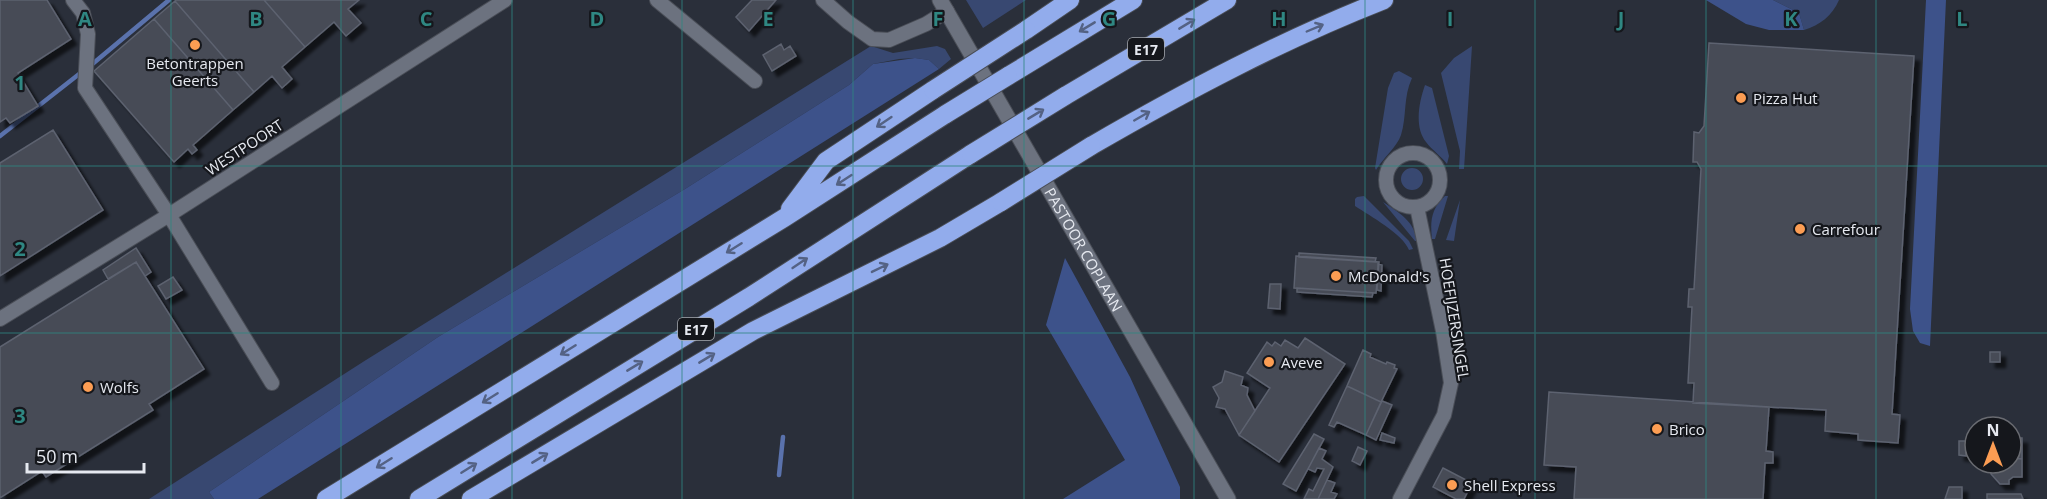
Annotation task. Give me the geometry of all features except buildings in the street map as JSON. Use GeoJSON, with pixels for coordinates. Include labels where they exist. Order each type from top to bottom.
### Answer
{"type":"FeatureCollection","features":[{"type":"Feature","properties":{"kind":"highway"},"geometry":{"type":"LineString","coordinates":[[784,218],[826,161],[1070,0]]}},
{"type":"Feature","properties":{"kind":"highway"},"geometry":{"type":"LineString","coordinates":[[326,499],[784,218],[946,114],[1133,0]]}},
{"type":"Feature","properties":{"kind":"highway","name":"E17"},"geometry":{"type":"LineString","coordinates":[[419,499],[749,297],[970,154],[1227,0]]}},
{"type":"Feature","properties":{"kind":"highway"},"geometry":{"type":"LineString","coordinates":[[471,499],[753,331],[940,238],[1157,107],[1263,52],[1383,0]]}},
{"type":"Feature","properties":{"kind":"street"},"geometry":{"type":"LineString","coordinates":[[73,0],[83,13],[88,34],[85,88],[169,215],[272,383]]}},
{"type":"Feature","properties":{"kind":"street","name":"WESTPOORT"},"geometry":{"type":"LineString","coordinates":[[0,319],[169,215],[505,0]]}},
{"type":"Feature","properties":{"kind":"street"},"geometry":{"type":"LineString","coordinates":[[657,0],[755,81]]}},
{"type":"Feature","properties":{"kind":"street"},"geometry":{"type":"LineString","coordinates":[[824,0],[848,22],[872,39],[889,40],[910,32],[943,6]]}},
{"type":"Feature","properties":{"kind":"street","name":"PASTOOR COPLAAN"},"geometry":{"type":"LineString","coordinates":[[943,6],[1228,499]]}},
{"type":"Feature","properties":{"kind":"street"},"geometry":{"type":"LineString","coordinates":[[1412,153],[1428,158],[1438,171],[1439,187],[1431,200],[1417,207],[1399,204],[1392,198],[1385,183],[1390,166],[1403,154],[1412,153]]}},
{"type":"Feature","properties":{"kind":"street","name":"HOEFIJZERSINGEL"},"geometry":{"type":"LineString","coordinates":[[1400,499],[1444,416],[1451,383],[1443,331],[1417,207]]}},
{"type":"Feature","properties":{"kind":"shaded area"},"geometry":{"type":"Polygon","coordinates":[[[966,0],[1026,0],[983,28],[966,0]]]}},
{"type":"Feature","properties":{"kind":"shaded area"},"geometry":{"type":"Polygon","coordinates":[[[1706,0],[1773,0],[1799,13],[1804,30],[1769,30],[1746,24],[1706,0]]]}},
{"type":"Feature","properties":{"kind":"shaded area"},"geometry":{"type":"Polygon","coordinates":[[[1773,0],[1839,0],[1825,19],[1804,30],[1799,13],[1773,0]]]}},
{"type":"Feature","properties":{"kind":"shaded area"},"geometry":{"type":"Polygon","coordinates":[[[1926,0],[1946,0],[1930,346],[1920,343],[1913,331],[1910,309],[1926,0]]]}},
{"type":"Feature","properties":{"kind":"shaded area"},"geometry":{"type":"Polygon","coordinates":[[[871,46],[893,53],[937,46],[945,49],[951,59],[939,69],[929,60],[915,58],[873,64],[849,85],[685,189],[438,337],[209,492],[214,499],[149,499],[366,360],[871,46]]]}},
{"type":"Feature","properties":{"kind":"shaded area"},"geometry":{"type":"Polygon","coordinates":[[[1472,46],[1464,169],[1459,169],[1460,151],[1441,73],[1454,58],[1472,46]]]}},
{"type":"Feature","properties":{"kind":"shaded area"},"geometry":{"type":"Polygon","coordinates":[[[915,58],[929,60],[939,69],[258,499],[214,499],[209,492],[438,337],[685,189],[849,85],[873,64],[915,58]]]}},
{"type":"Feature","properties":{"kind":"shaded area"},"geometry":{"type":"Polygon","coordinates":[[[1399,71],[1412,78],[1407,92],[1403,128],[1396,144],[1376,170],[1388,88],[1394,73],[1399,71]]]}},
{"type":"Feature","properties":{"kind":"shaded area"},"geometry":{"type":"Polygon","coordinates":[[[1425,85],[1432,88],[1449,156],[1447,164],[1426,142],[1420,129],[1420,107],[1425,85]]]}},
{"type":"Feature","properties":{"kind":"shaded area"},"geometry":{"type":"Polygon","coordinates":[[[1408,168],[1416,168],[1423,175],[1423,183],[1416,190],[1408,190],[1401,183],[1401,175],[1408,168]]]}},
{"type":"Feature","properties":{"kind":"shaded area"},"geometry":{"type":"Polygon","coordinates":[[[1364,196],[1409,241],[1413,249],[1409,250],[1393,232],[1355,206],[1355,199],[1364,196]]]}},
{"type":"Feature","properties":{"kind":"shaded area"},"geometry":{"type":"Polygon","coordinates":[[[1445,196],[1448,196],[1435,239],[1432,239],[1432,216],[1445,196]]]}},
{"type":"Feature","properties":{"kind":"shaded area"},"geometry":{"type":"Polygon","coordinates":[[[1460,200],[1454,241],[1446,240],[1460,200]]]}},
{"type":"Feature","properties":{"kind":"shaded area"},"geometry":{"type":"Polygon","coordinates":[[[1383,202],[1409,223],[1417,241],[1415,241],[1383,202]]]}},
{"type":"Feature","properties":{"kind":"shaded area"},"geometry":{"type":"Polygon","coordinates":[[[1065,258],[1130,377],[1180,487],[1180,499],[1063,499],[1125,460],[1046,325],[1065,258]]]}},
{"type":"Feature","properties":{"kind":"waterway"},"geometry":{"type":"LineString","coordinates":[[90,66],[169,0]]}},
{"type":"Feature","properties":{"kind":"waterway"},"geometry":{"type":"LineString","coordinates":[[0,136],[83,71]]}},
{"type":"Feature","properties":{"kind":"waterway"},"geometry":{"type":"LineString","coordinates":[[779,475],[783,437]]}},
{"type":"Feature","properties":{"kind":"place","name":"Betontrappen Geerts"},"geometry":{"type":"Point","coordinates":[195,45]}},
{"type":"Feature","properties":{"kind":"place","name":"Pizza Hut"},"geometry":{"type":"Point","coordinates":[1741,98]}},
{"type":"Feature","properties":{"kind":"place","name":"Carrefour"},"geometry":{"type":"Point","coordinates":[1800,229]}},
{"type":"Feature","properties":{"kind":"place","name":"McDonald's"},"geometry":{"type":"Point","coordinates":[1336,276]}},
{"type":"Feature","properties":{"kind":"place","name":"Aveve"},"geometry":{"type":"Point","coordinates":[1269,362]}},
{"type":"Feature","properties":{"kind":"place","name":"Wolfs"},"geometry":{"type":"Point","coordinates":[88,387]}},
{"type":"Feature","properties":{"kind":"place","name":"Brico"},"geometry":{"type":"Point","coordinates":[1657,429]}},
{"type":"Feature","properties":{"kind":"place","name":"Shell Express"},"geometry":{"type":"Point","coordinates":[1452,485]}}]}
